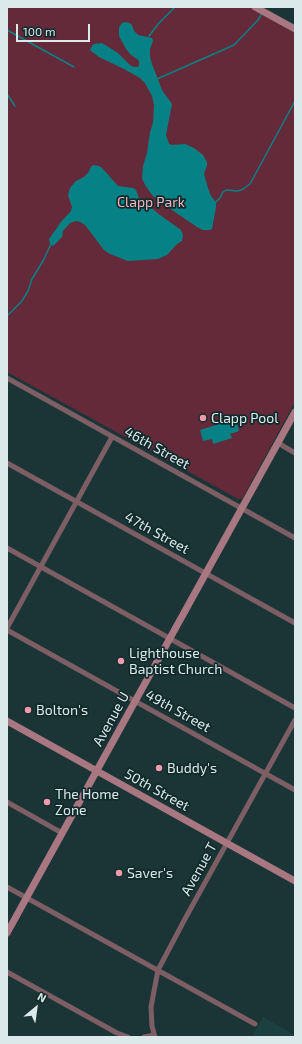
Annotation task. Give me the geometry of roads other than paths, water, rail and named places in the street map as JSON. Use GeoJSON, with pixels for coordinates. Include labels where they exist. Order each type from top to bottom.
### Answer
{"type":"FeatureCollection","features":[{"type":"Feature","properties":{"kind":"street"},"geometry":{"type":"LineString","coordinates":[[256,7],[295,29]]}},
{"type":"Feature","properties":{"kind":"street","name":"46th Street"},"geometry":{"type":"LineString","coordinates":[[7,378],[295,538]]}},
{"type":"Feature","properties":{"kind":"street","name":"Avenue U"},"geometry":{"type":"LineString","coordinates":[[7,933],[295,412]]}},
{"type":"Feature","properties":{"kind":"street"},"geometry":{"type":"LineString","coordinates":[[7,629],[112,437]]}},
{"type":"Feature","properties":{"kind":"street"},"geometry":{"type":"LineString","coordinates":[[278,443],[295,453]]}},
{"type":"Feature","properties":{"kind":"street","name":"47th Street"},"geometry":{"type":"LineString","coordinates":[[7,463],[295,623]]}},
{"type":"Feature","properties":{"kind":"street"},"geometry":{"type":"LineString","coordinates":[[7,548],[295,708]]}},
{"type":"Feature","properties":{"kind":"street","name":"49th Street"},"geometry":{"type":"LineString","coordinates":[[7,629],[295,790]]}},
{"type":"Feature","properties":{"kind":"street","name":"Avenue T"},"geometry":{"type":"LineString","coordinates":[[154,1036],[151,1007],[158,970],[186,916],[295,720]]}},
{"type":"Feature","properties":{"kind":"street","name":"50th Street"},"geometry":{"type":"LineString","coordinates":[[7,722],[295,881]]}},
{"type":"Feature","properties":{"kind":"street"},"geometry":{"type":"LineString","coordinates":[[7,802],[62,833]]}},
{"type":"Feature","properties":{"kind":"street"},"geometry":{"type":"LineString","coordinates":[[7,887],[255,1024]]}},
{"type":"Feature","properties":{"kind":"street"},"geometry":{"type":"LineString","coordinates":[[7,972],[117,1033],[128,1037]]}},
{"type":"Feature","properties":{"kind":"street"},"geometry":{"type":"LineString","coordinates":[[144,1037],[154,1036]]}},
{"type":"Feature","properties":{"kind":"water"},"geometry":{"type":"Polygon","coordinates":[[[125,22],[132,25],[134,31],[138,35],[152,38],[153,41],[150,49],[150,57],[152,64],[162,90],[172,104],[166,135],[169,144],[185,144],[194,148],[203,155],[207,162],[204,174],[211,196],[216,202],[212,229],[203,230],[172,210],[153,196],[142,178],[143,166],[153,123],[154,105],[152,96],[145,83],[140,78],[99,57],[90,50],[94,44],[102,43],[118,53],[131,66],[138,67],[139,61],[126,49],[119,36],[119,28],[122,23],[125,22]]]}},
{"type":"Feature","properties":{"kind":"water"},"geometry":{"type":"Polygon","coordinates":[[[93,165],[102,168],[118,186],[133,188],[136,190],[139,198],[181,230],[183,235],[182,241],[177,244],[167,255],[158,259],[128,261],[104,250],[85,225],[76,221],[70,223],[63,231],[62,237],[53,246],[50,244],[49,239],[60,223],[71,211],[72,207],[68,195],[70,188],[76,181],[88,173],[93,165]]]}},
{"type":"Feature","properties":{"kind":"water"},"geometry":{"type":"Polygon","coordinates":[[[236,419],[239,431],[230,434],[232,438],[213,444],[212,439],[203,441],[200,430],[236,419]]]}},
{"type":"Feature","properties":{"kind":"waterway"},"geometry":{"type":"LineString","coordinates":[[149,36],[158,24],[175,7]]}},
{"type":"Feature","properties":{"kind":"waterway"},"geometry":{"type":"LineString","coordinates":[[157,79],[234,45],[261,15]]}},
{"type":"Feature","properties":{"kind":"waterway"},"geometry":{"type":"LineString","coordinates":[[7,30],[74,67]]}},
{"type":"Feature","properties":{"kind":"waterway"},"geometry":{"type":"LineString","coordinates":[[7,94],[15,106]]}},
{"type":"Feature","properties":{"kind":"waterway"},"geometry":{"type":"LineString","coordinates":[[216,202],[226,190],[238,191],[250,184],[295,101]]}},
{"type":"Feature","properties":{"kind":"waterway"},"geometry":{"type":"LineString","coordinates":[[7,316],[22,301],[51,244]]}},
{"type":"Feature","properties":{"kind":"place","name":"Clapp Pool"},"geometry":{"type":"Point","coordinates":[203,418]}},
{"type":"Feature","properties":{"kind":"place","name":"Lighthouse Baptist Church"},"geometry":{"type":"Point","coordinates":[121,661]}},
{"type":"Feature","properties":{"kind":"place","name":"Bolton's"},"geometry":{"type":"Point","coordinates":[28,710]}},
{"type":"Feature","properties":{"kind":"place","name":"Buddy's"},"geometry":{"type":"Point","coordinates":[159,768]}},
{"type":"Feature","properties":{"kind":"place","name":"The Home Zone"},"geometry":{"type":"Point","coordinates":[47,802]}},
{"type":"Feature","properties":{"kind":"place","name":"Saver's"},"geometry":{"type":"Point","coordinates":[119,873]}},
{"type":"Feature","properties":{"kind":"park label","name":"Clapp Park"},"geometry":{"type":"Point","coordinates":[151,202]}}]}
